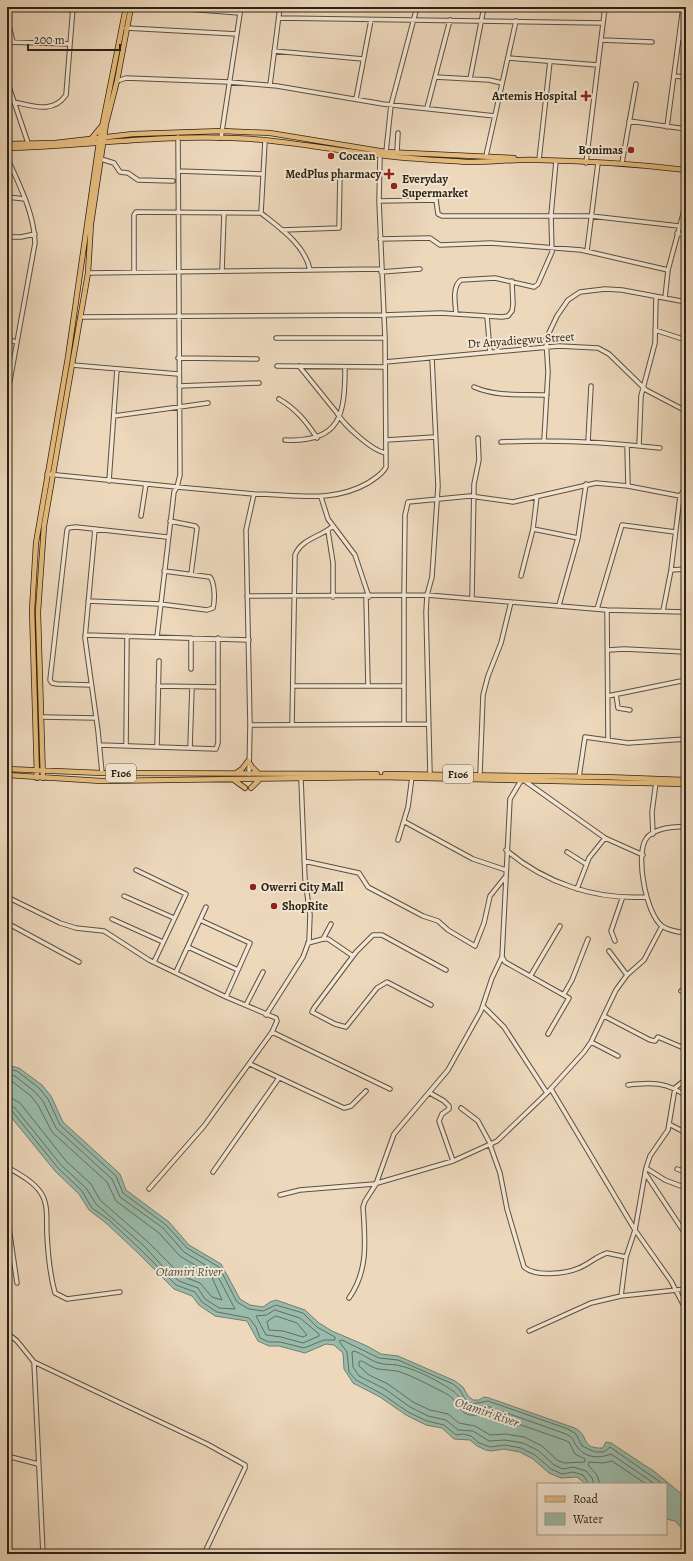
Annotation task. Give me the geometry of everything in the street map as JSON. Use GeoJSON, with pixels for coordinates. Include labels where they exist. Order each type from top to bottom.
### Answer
{"type":"FeatureCollection","features":[{"type":"Feature","properties":{"kind":"main road"},"geometry":{"type":"LineString","coordinates":[[91,139],[105,124],[117,81],[125,28],[126,7]]}},
{"type":"Feature","properties":{"kind":"main road"},"geometry":{"type":"LineString","coordinates":[[37,778],[33,603],[36,543],[72,365],[102,140],[125,28],[131,7]]}},
{"type":"Feature","properties":{"kind":"main road"},"geometry":{"type":"LineString","coordinates":[[105,124],[109,131],[118,135]]}},
{"type":"Feature","properties":{"kind":"main road"},"geometry":{"type":"LineString","coordinates":[[7,144],[28,144],[91,139],[102,140],[118,135],[222,131],[270,133],[386,152],[486,156],[528,160]]}},
{"type":"Feature","properties":{"kind":"main road"},"geometry":{"type":"LineString","coordinates":[[7,148],[54,147],[102,140],[178,137],[221,138],[265,140],[380,156],[467,162],[539,160],[622,163],[686,170]]}},
{"type":"Feature","properties":{"kind":"main road"},"geometry":{"type":"LineString","coordinates":[[43,778],[38,626],[40,570],[44,526],[50,474],[76,328],[80,316],[88,272],[91,224],[102,140]]}},
{"type":"Feature","properties":{"kind":"main road"},"geometry":{"type":"LineString","coordinates":[[345,151],[346,145]]}},
{"type":"Feature","properties":{"kind":"main road"},"geometry":{"type":"LineString","coordinates":[[466,155],[467,162]]}},
{"type":"Feature","properties":{"kind":"main road"},"geometry":{"type":"LineString","coordinates":[[235,774],[242,770],[248,761],[255,771],[260,773]]}},
{"type":"Feature","properties":{"kind":"main road","name":"F106"},"geometry":{"type":"LineString","coordinates":[[7,769],[37,772],[260,773],[412,777],[464,776],[480,774],[579,779]]}},
{"type":"Feature","properties":{"kind":"main road","name":"F106"},"geometry":{"type":"LineString","coordinates":[[7,775],[100,781],[300,779],[430,774],[522,779],[686,780]]}},
{"type":"Feature","properties":{"kind":"main road"},"geometry":{"type":"LineString","coordinates":[[251,788],[261,779]]}},
{"type":"Feature","properties":{"kind":"main road"},"geometry":{"type":"LineString","coordinates":[[232,780],[245,788]]}},
{"type":"Feature","properties":{"kind":"main road","name":"F106"},"geometry":{"type":"LineString","coordinates":[[637,780],[686,784]]}},
{"type":"Feature","properties":{"kind":"street"},"geometry":{"type":"LineString","coordinates":[[14,102],[47,108],[62,101],[67,88],[73,7]]}},
{"type":"Feature","properties":{"kind":"street"},"geometry":{"type":"LineString","coordinates":[[162,7],[240,13]]}},
{"type":"Feature","properties":{"kind":"street"},"geometry":{"type":"LineString","coordinates":[[221,138],[241,7]]}},
{"type":"Feature","properties":{"kind":"street"},"geometry":{"type":"LineString","coordinates":[[270,85],[280,7]]}},
{"type":"Feature","properties":{"kind":"street"},"geometry":{"type":"LineString","coordinates":[[386,152],[390,105],[417,7]]}},
{"type":"Feature","properties":{"kind":"street"},"geometry":{"type":"LineString","coordinates":[[470,79],[484,7]]}},
{"type":"Feature","properties":{"kind":"street"},"geometry":{"type":"LineString","coordinates":[[586,162],[604,7]]}},
{"type":"Feature","properties":{"kind":"street"},"geometry":{"type":"LineString","coordinates":[[667,127],[683,7]]}},
{"type":"Feature","properties":{"kind":"street"},"geometry":{"type":"LineString","coordinates":[[7,18],[13,42]]}},
{"type":"Feature","properties":{"kind":"street"},"geometry":{"type":"LineString","coordinates":[[279,18],[603,23]]}},
{"type":"Feature","properties":{"kind":"street"},"geometry":{"type":"LineString","coordinates":[[356,99],[372,20]]}},
{"type":"Feature","properties":{"kind":"street"},"geometry":{"type":"LineString","coordinates":[[427,108],[450,20]]}},
{"type":"Feature","properties":{"kind":"street"},"geometry":{"type":"LineString","coordinates":[[486,156],[516,21]]}},
{"type":"Feature","properties":{"kind":"street"},"geometry":{"type":"LineString","coordinates":[[125,28],[237,34]]}},
{"type":"Feature","properties":{"kind":"street"},"geometry":{"type":"LineString","coordinates":[[679,38],[686,39]]}},
{"type":"Feature","properties":{"kind":"street"},"geometry":{"type":"LineString","coordinates":[[601,40],[652,42]]}},
{"type":"Feature","properties":{"kind":"street"},"geometry":{"type":"LineString","coordinates":[[7,42],[70,44]]}},
{"type":"Feature","properties":{"kind":"street"},"geometry":{"type":"LineString","coordinates":[[274,51],[364,59]]}},
{"type":"Feature","properties":{"kind":"street"},"geometry":{"type":"LineString","coordinates":[[508,58],[598,65]]}},
{"type":"Feature","properties":{"kind":"street"},"geometry":{"type":"LineString","coordinates":[[539,160],[550,61]]}},
{"type":"Feature","properties":{"kind":"street"},"geometry":{"type":"LineString","coordinates":[[674,76],[686,77]]}},
{"type":"Feature","properties":{"kind":"street"},"geometry":{"type":"LineString","coordinates":[[435,77],[502,83]]}},
{"type":"Feature","properties":{"kind":"street"},"geometry":{"type":"LineString","coordinates":[[117,81],[126,78],[270,85],[390,105],[495,116]]}},
{"type":"Feature","properties":{"kind":"street"},"geometry":{"type":"LineString","coordinates":[[7,81],[28,144]]}},
{"type":"Feature","properties":{"kind":"street"},"geometry":{"type":"LineString","coordinates":[[622,163],[636,84]]}},
{"type":"Feature","properties":{"kind":"street"},"geometry":{"type":"LineString","coordinates":[[629,121],[686,129]]}},
{"type":"Feature","properties":{"kind":"street"},"geometry":{"type":"LineString","coordinates":[[397,152],[398,132]]}},
{"type":"Feature","properties":{"kind":"street"},"geometry":{"type":"LineString","coordinates":[[157,637],[167,537],[174,492],[180,475],[178,374],[178,137]]}},
{"type":"Feature","properties":{"kind":"street"},"geometry":{"type":"LineString","coordinates":[[260,213],[265,140]]}},
{"type":"Feature","properties":{"kind":"street"},"geometry":{"type":"LineString","coordinates":[[50,474],[109,481],[254,494],[321,497],[354,490],[384,472],[386,467],[385,338],[380,239],[380,156]]}},
{"type":"Feature","properties":{"kind":"street"},"geometry":{"type":"LineString","coordinates":[[7,157],[26,199],[35,234],[35,243],[7,397]]}},
{"type":"Feature","properties":{"kind":"street"},"geometry":{"type":"LineString","coordinates":[[100,159],[114,163],[120,172],[130,174],[138,180],[173,181]]}},
{"type":"Feature","properties":{"kind":"street"},"geometry":{"type":"LineString","coordinates":[[456,313],[457,282],[461,280],[482,277],[512,281],[534,287],[538,284],[552,252],[551,215],[556,161]]}},
{"type":"Feature","properties":{"kind":"street"},"geometry":{"type":"LineString","coordinates":[[587,251],[598,163]]}},
{"type":"Feature","properties":{"kind":"street"},"geometry":{"type":"LineString","coordinates":[[178,171],[262,174]]}},
{"type":"Feature","properties":{"kind":"street"},"geometry":{"type":"LineString","coordinates":[[282,230],[339,228],[340,172]]}},
{"type":"Feature","properties":{"kind":"street"},"geometry":{"type":"LineString","coordinates":[[7,197],[26,199]]}},
{"type":"Feature","properties":{"kind":"street"},"geometry":{"type":"LineString","coordinates":[[379,201],[436,200],[438,214],[442,216],[591,216],[680,226]]}},
{"type":"Feature","properties":{"kind":"street"},"geometry":{"type":"LineString","coordinates":[[665,298],[668,270],[686,203]]}},
{"type":"Feature","properties":{"kind":"street"},"geometry":{"type":"LineString","coordinates":[[134,272],[134,214],[136,212],[260,213],[282,230],[306,256],[310,270]]}},
{"type":"Feature","properties":{"kind":"street"},"geometry":{"type":"LineString","coordinates":[[222,271],[224,213]]}},
{"type":"Feature","properties":{"kind":"street"},"geometry":{"type":"LineString","coordinates":[[7,237],[22,237],[35,234]]}},
{"type":"Feature","properties":{"kind":"street"},"geometry":{"type":"LineString","coordinates":[[677,234],[686,236]]}},
{"type":"Feature","properties":{"kind":"street"},"geometry":{"type":"LineString","coordinates":[[380,239],[430,238],[440,244],[491,243],[552,247],[587,251],[668,270]]}},
{"type":"Feature","properties":{"kind":"street"},"geometry":{"type":"LineString","coordinates":[[88,272],[310,270],[381,271],[420,269]]}},
{"type":"Feature","properties":{"kind":"street"},"geometry":{"type":"LineString","coordinates":[[80,316],[383,315],[456,313],[502,317],[510,314],[513,304],[512,281]]}},
{"type":"Feature","properties":{"kind":"street"},"geometry":{"type":"LineString","coordinates":[[544,440],[547,395],[548,333],[568,300],[580,292],[611,289],[686,302]]}},
{"type":"Feature","properties":{"kind":"street"},"geometry":{"type":"LineString","coordinates":[[640,446],[641,396],[655,343],[656,297]]}},
{"type":"Feature","properties":{"kind":"street"},"geometry":{"type":"LineString","coordinates":[[487,316],[490,352]]}},
{"type":"Feature","properties":{"kind":"street"},"geometry":{"type":"LineString","coordinates":[[655,330],[686,340]]}},
{"type":"Feature","properties":{"kind":"street"},"geometry":{"type":"LineString","coordinates":[[276,338],[385,338]]}},
{"type":"Feature","properties":{"kind":"street"},"geometry":{"type":"LineString","coordinates":[[7,340],[17,342]]}},
{"type":"Feature","properties":{"kind":"street","name":"Dr Anyadiegwu Street"},"geometry":{"type":"LineString","coordinates":[[385,362],[576,345],[598,348],[609,354],[644,388],[686,411]]}},
{"type":"Feature","properties":{"kind":"street"},"geometry":{"type":"LineString","coordinates":[[178,358],[258,359]]}},
{"type":"Feature","properties":{"kind":"street"},"geometry":{"type":"LineString","coordinates":[[430,774],[426,612],[427,595],[432,577],[438,470],[435,437],[432,358]]}},
{"type":"Feature","properties":{"kind":"street"},"geometry":{"type":"LineString","coordinates":[[72,365],[178,374]]}},
{"type":"Feature","properties":{"kind":"street"},"geometry":{"type":"LineString","coordinates":[[277,366],[385,367]]}},
{"type":"Feature","properties":{"kind":"street"},"geometry":{"type":"LineString","coordinates":[[299,366],[347,426],[377,450],[386,453]]}},
{"type":"Feature","properties":{"kind":"street"},"geometry":{"type":"LineString","coordinates":[[285,440],[304,440],[316,438],[327,432],[339,417],[344,401],[345,367]]}},
{"type":"Feature","properties":{"kind":"street"},"geometry":{"type":"LineString","coordinates":[[109,481],[117,369]]}},
{"type":"Feature","properties":{"kind":"street"},"geometry":{"type":"LineString","coordinates":[[179,386],[259,383]]}},
{"type":"Feature","properties":{"kind":"street"},"geometry":{"type":"LineString","coordinates":[[588,442],[591,386]]}},
{"type":"Feature","properties":{"kind":"street"},"geometry":{"type":"LineString","coordinates":[[474,387],[487,393],[496,394],[547,395]]}},
{"type":"Feature","properties":{"kind":"street"},"geometry":{"type":"LineString","coordinates":[[279,398],[296,410],[305,420],[316,438]]}},
{"type":"Feature","properties":{"kind":"street"},"geometry":{"type":"LineString","coordinates":[[114,416],[208,403]]}},
{"type":"Feature","properties":{"kind":"street"},"geometry":{"type":"LineString","coordinates":[[386,440],[435,437]]}},
{"type":"Feature","properties":{"kind":"street"},"geometry":{"type":"LineString","coordinates":[[472,598],[474,484],[480,452],[478,438]]}},
{"type":"Feature","properties":{"kind":"street"},"geometry":{"type":"LineString","coordinates":[[501,442],[544,440],[660,448]]}},
{"type":"Feature","properties":{"kind":"street"},"geometry":{"type":"LineString","coordinates":[[628,445],[628,486]]}},
{"type":"Feature","properties":{"kind":"street"},"geometry":{"type":"LineString","coordinates":[[404,724],[406,505],[412,500],[470,496],[474,498],[513,502],[586,484],[596,483],[628,486],[680,496]]}},
{"type":"Feature","properties":{"kind":"street"},"geometry":{"type":"LineString","coordinates":[[141,516],[146,484]]}},
{"type":"Feature","properties":{"kind":"street"},"geometry":{"type":"LineString","coordinates":[[559,606],[578,538],[586,484]]}},
{"type":"Feature","properties":{"kind":"street"},"geometry":{"type":"LineString","coordinates":[[663,611],[671,570],[680,496],[686,488]]}},
{"type":"Feature","properties":{"kind":"street"},"geometry":{"type":"LineString","coordinates":[[249,780],[248,761],[250,725],[247,522],[254,494]]}},
{"type":"Feature","properties":{"kind":"street"},"geometry":{"type":"LineString","coordinates":[[521,576],[533,529],[537,496]]}},
{"type":"Feature","properties":{"kind":"street"},"geometry":{"type":"LineString","coordinates":[[321,497],[326,514],[333,526],[355,554],[367,597],[368,686]]}},
{"type":"Feature","properties":{"kind":"street"},"geometry":{"type":"LineString","coordinates":[[170,521],[195,526],[198,528],[191,574]]}},
{"type":"Feature","properties":{"kind":"street"},"geometry":{"type":"LineString","coordinates":[[597,609],[622,525],[675,532]]}},
{"type":"Feature","properties":{"kind":"street"},"geometry":{"type":"LineString","coordinates":[[292,725],[294,561],[298,548],[305,542],[328,531],[333,526]]}},
{"type":"Feature","properties":{"kind":"street"},"geometry":{"type":"LineString","coordinates":[[91,685],[57,684],[52,683],[50,680],[67,530],[71,527],[167,537]]}},
{"type":"Feature","properties":{"kind":"street"},"geometry":{"type":"LineString","coordinates":[[95,529],[85,635],[100,745],[102,773]]}},
{"type":"Feature","properties":{"kind":"street"},"geometry":{"type":"LineString","coordinates":[[533,529],[578,538]]}},
{"type":"Feature","properties":{"kind":"street"},"geometry":{"type":"LineString","coordinates":[[328,531],[333,564],[333,597]]}},
{"type":"Feature","properties":{"kind":"street"},"geometry":{"type":"LineString","coordinates":[[671,570],[686,569]]}},
{"type":"Feature","properties":{"kind":"street"},"geometry":{"type":"LineString","coordinates":[[88,601],[160,604],[207,610],[212,608],[214,602],[212,578],[164,571]]}},
{"type":"Feature","properties":{"kind":"street"},"geometry":{"type":"LineString","coordinates":[[247,596],[367,597],[427,595],[607,610],[686,612]]}},
{"type":"Feature","properties":{"kind":"street"},"geometry":{"type":"LineString","coordinates":[[480,774],[483,695],[488,676],[501,643],[511,602]]}},
{"type":"Feature","properties":{"kind":"street"},"geometry":{"type":"LineString","coordinates":[[607,610],[608,740]]}},
{"type":"Feature","properties":{"kind":"street"},"geometry":{"type":"LineString","coordinates":[[85,635],[248,640]]}},
{"type":"Feature","properties":{"kind":"street"},"geometry":{"type":"LineString","coordinates":[[126,746],[127,636]]}},
{"type":"Feature","properties":{"kind":"street"},"geometry":{"type":"LineString","coordinates":[[191,638],[191,670]]}},
{"type":"Feature","properties":{"kind":"street"},"geometry":{"type":"LineString","coordinates":[[100,745],[211,749],[217,747],[218,638]]}},
{"type":"Feature","properties":{"kind":"street"},"geometry":{"type":"LineString","coordinates":[[608,650],[624,649],[686,652]]}},
{"type":"Feature","properties":{"kind":"street"},"geometry":{"type":"LineString","coordinates":[[157,747],[159,661]]}},
{"type":"Feature","properties":{"kind":"street"},"geometry":{"type":"LineString","coordinates":[[608,696],[686,680]]}},
{"type":"Feature","properties":{"kind":"street"},"geometry":{"type":"LineString","coordinates":[[158,686],[218,687]]}},
{"type":"Feature","properties":{"kind":"street"},"geometry":{"type":"LineString","coordinates":[[293,686],[404,686]]}},
{"type":"Feature","properties":{"kind":"street"},"geometry":{"type":"LineString","coordinates":[[190,748],[192,687]]}},
{"type":"Feature","properties":{"kind":"street"},"geometry":{"type":"LineString","coordinates":[[616,694],[618,708],[630,710]]}},
{"type":"Feature","properties":{"kind":"street"},"geometry":{"type":"LineString","coordinates":[[41,717],[96,718]]}},
{"type":"Feature","properties":{"kind":"street"},"geometry":{"type":"LineString","coordinates":[[250,725],[429,724]]}},
{"type":"Feature","properties":{"kind":"street"},"geometry":{"type":"LineString","coordinates":[[579,779],[585,737],[638,744],[686,739]]}},
{"type":"Feature","properties":{"kind":"street"},"geometry":{"type":"LineString","coordinates":[[398,840],[404,822],[412,777]]}},
{"type":"Feature","properties":{"kind":"street"},"geometry":{"type":"LineString","coordinates":[[266,1015],[303,957],[308,943],[310,915],[304,861],[300,779]]}},
{"type":"Feature","properties":{"kind":"street"},"geometry":{"type":"LineString","coordinates":[[349,1298],[361,1276],[365,1262],[363,1207],[365,1201],[376,1184],[394,1134],[410,1113],[430,1093],[448,1070],[483,1006],[492,978],[502,957],[506,850],[510,799],[522,779],[605,838],[643,856]]}},
{"type":"Feature","properties":{"kind":"street"},"geometry":{"type":"LineString","coordinates":[[653,834],[652,812],[656,782]]}},
{"type":"Feature","properties":{"kind":"street"},"geometry":{"type":"LineString","coordinates":[[404,822],[474,859],[506,870]]}},
{"type":"Feature","properties":{"kind":"street"},"geometry":{"type":"LineString","coordinates":[[686,828],[669,827],[646,838],[643,856],[643,885],[646,897],[656,920],[668,929],[686,933]]}},
{"type":"Feature","properties":{"kind":"street"},"geometry":{"type":"LineString","coordinates":[[577,888],[586,864],[605,838]]}},
{"type":"Feature","properties":{"kind":"street"},"geometry":{"type":"LineString","coordinates":[[506,850],[535,871],[557,882],[622,898],[646,897]]}},
{"type":"Feature","properties":{"kind":"street"},"geometry":{"type":"LineString","coordinates":[[566,852],[586,864]]}},
{"type":"Feature","properties":{"kind":"street"},"geometry":{"type":"LineString","coordinates":[[304,861],[359,873],[368,887],[423,916],[438,920],[448,930],[475,946],[484,922],[490,896],[506,875]]}},
{"type":"Feature","properties":{"kind":"street"},"geometry":{"type":"LineString","coordinates":[[136,870],[186,894],[154,962]]}},
{"type":"Feature","properties":{"kind":"street"},"geometry":{"type":"LineString","coordinates":[[124,896],[174,918]]}},
{"type":"Feature","properties":{"kind":"street"},"geometry":{"type":"LineString","coordinates":[[7,897],[60,924],[76,928],[104,931],[154,962],[226,997],[276,1018],[277,1021],[272,1032],[204,1126],[149,1189]]}},
{"type":"Feature","properties":{"kind":"street"},"geometry":{"type":"LineString","coordinates":[[615,941],[611,931],[622,898]]}},
{"type":"Feature","properties":{"kind":"street"},"geometry":{"type":"LineString","coordinates":[[176,972],[206,907]]}},
{"type":"Feature","properties":{"kind":"street"},"geometry":{"type":"LineString","coordinates":[[112,919],[163,942]]}},
{"type":"Feature","properties":{"kind":"street"},"geometry":{"type":"LineString","coordinates":[[200,920],[250,944],[226,997]]}},
{"type":"Feature","properties":{"kind":"street"},"geometry":{"type":"LineString","coordinates":[[7,923],[79,962]]}},
{"type":"Feature","properties":{"kind":"street"},"geometry":{"type":"LineString","coordinates":[[323,939],[331,924]]}},
{"type":"Feature","properties":{"kind":"street"},"geometry":{"type":"LineString","coordinates":[[531,975],[560,926]]}},
{"type":"Feature","properties":{"kind":"street"},"geometry":{"type":"LineString","coordinates":[[280,1195],[300,1190],[376,1184],[454,1161],[491,1145],[549,1091],[576,1063],[591,1042],[616,990],[627,975],[644,960],[662,926]]}},
{"type":"Feature","properties":{"kind":"street"},"geometry":{"type":"LineString","coordinates":[[431,1005],[387,982],[377,988],[346,1027],[335,1024],[312,1012],[353,956],[373,935],[377,934],[446,970]]}},
{"type":"Feature","properties":{"kind":"street"},"geometry":{"type":"LineString","coordinates":[[308,943],[328,939],[353,956]]}},
{"type":"Feature","properties":{"kind":"street"},"geometry":{"type":"LineString","coordinates":[[564,994],[572,980],[588,939]]}},
{"type":"Feature","properties":{"kind":"street"},"geometry":{"type":"LineString","coordinates":[[188,947],[238,970]]}},
{"type":"Feature","properties":{"kind":"street"},"geometry":{"type":"LineString","coordinates":[[609,951],[627,975]]}},
{"type":"Feature","properties":{"kind":"street"},"geometry":{"type":"LineString","coordinates":[[502,957],[505,962],[531,975],[569,998],[548,1034]]}},
{"type":"Feature","properties":{"kind":"street"},"geometry":{"type":"LineString","coordinates":[[246,1005],[263,972]]}},
{"type":"Feature","properties":{"kind":"street"},"geometry":{"type":"LineString","coordinates":[[681,991],[686,994]]}},
{"type":"Feature","properties":{"kind":"street"},"geometry":{"type":"LineString","coordinates":[[483,1006],[504,1027],[540,1084],[549,1091],[635,1230],[676,1290],[686,1310]]}},
{"type":"Feature","properties":{"kind":"street"},"geometry":{"type":"LineString","coordinates":[[604,1016],[650,1040],[654,1041],[658,1037],[686,1049]]}},
{"type":"Feature","properties":{"kind":"street"},"geometry":{"type":"LineString","coordinates":[[272,1032],[390,1089]]}},
{"type":"Feature","properties":{"kind":"street"},"geometry":{"type":"LineString","coordinates":[[591,1042],[618,1056]]}},
{"type":"Feature","properties":{"kind":"street"},"geometry":{"type":"LineString","coordinates":[[250,1064],[344,1108],[351,1106],[366,1092]]}},
{"type":"Feature","properties":{"kind":"street"},"geometry":{"type":"LineString","coordinates":[[213,1172],[279,1078]]}},
{"type":"Feature","properties":{"kind":"street"},"geometry":{"type":"LineString","coordinates":[[621,1296],[626,1256],[635,1230],[646,1168],[650,1156],[665,1136],[669,1124],[675,1088],[686,1079]]}},
{"type":"Feature","properties":{"kind":"street"},"geometry":{"type":"LineString","coordinates":[[628,1084],[658,1083],[675,1088],[686,1096]]}},
{"type":"Feature","properties":{"kind":"street"},"geometry":{"type":"LineString","coordinates":[[430,1093],[444,1101],[449,1106],[449,1109],[442,1114],[439,1121],[454,1161]]}},
{"type":"Feature","properties":{"kind":"street"},"geometry":{"type":"LineString","coordinates":[[461,1108],[478,1121],[491,1145],[500,1173],[507,1208],[524,1267],[535,1272],[563,1272],[577,1269],[607,1252],[626,1256]]}},
{"type":"Feature","properties":{"kind":"street"},"geometry":{"type":"LineString","coordinates":[[669,1124],[686,1133]]}},
{"type":"Feature","properties":{"kind":"street"},"geometry":{"type":"LineString","coordinates":[[7,1167],[22,1174],[41,1193],[46,1203],[47,1236],[52,1282],[55,1293],[67,1299],[120,1292]]}},
{"type":"Feature","properties":{"kind":"street"},"geometry":{"type":"LineString","coordinates":[[646,1168],[665,1180],[686,1188]]}},
{"type":"Feature","properties":{"kind":"street"},"geometry":{"type":"LineString","coordinates":[[677,1169],[686,1172]]}},
{"type":"Feature","properties":{"kind":"street"},"geometry":{"type":"LineString","coordinates":[[645,1173],[686,1235]]}},
{"type":"Feature","properties":{"kind":"street"},"geometry":{"type":"LineString","coordinates":[[7,1214],[17,1283]]}},
{"type":"Feature","properties":{"kind":"street"},"geometry":{"type":"LineString","coordinates":[[529,1331],[592,1303],[621,1296],[686,1289]]}},
{"type":"Feature","properties":{"kind":"street"},"geometry":{"type":"LineString","coordinates":[[7,1333],[17,1341],[34,1362],[207,1444],[245,1465],[245,1468],[204,1554]]}},
{"type":"Feature","properties":{"kind":"street"},"geometry":{"type":"LineString","coordinates":[[34,1362],[43,1554]]}},
{"type":"Feature","properties":{"kind":"street"},"geometry":{"type":"LineString","coordinates":[[7,1456],[38,1464]]}},
{"type":"Feature","properties":{"kind":"water","name":"Otamiri River"},"geometry":{"type":"Polygon","coordinates":[[[7,1065],[19,1068],[42,1085],[51,1096],[63,1122],[120,1174],[126,1190],[169,1222],[189,1245],[221,1264],[240,1299],[250,1305],[263,1307],[276,1300],[305,1310],[319,1323],[332,1331],[367,1346],[381,1354],[398,1356],[455,1381],[463,1387],[468,1396],[473,1400],[479,1400],[484,1397],[489,1398],[577,1429],[588,1445],[592,1447],[603,1448],[606,1442],[611,1443],[655,1472],[679,1492],[686,1494],[686,1533],[675,1521],[667,1519],[667,1483],[585,1483],[577,1477],[561,1478],[549,1473],[533,1459],[520,1452],[504,1449],[491,1451],[477,1446],[470,1440],[454,1439],[442,1428],[426,1425],[406,1415],[380,1397],[353,1383],[344,1369],[343,1353],[334,1345],[326,1344],[305,1353],[279,1346],[269,1346],[258,1341],[247,1321],[215,1316],[199,1305],[192,1296],[174,1289],[106,1223],[89,1210],[79,1194],[55,1171],[7,1112],[7,1065]]]}},
{"type":"Feature","properties":{"kind":"place","name":"Artemis Hospital"},"geometry":{"type":"Point","coordinates":[586,96]}},
{"type":"Feature","properties":{"kind":"place","name":"Bonimas"},"geometry":{"type":"Point","coordinates":[631,150]}},
{"type":"Feature","properties":{"kind":"place","name":"Cocean"},"geometry":{"type":"Point","coordinates":[331,156]}},
{"type":"Feature","properties":{"kind":"place","name":"MedPlus pharmacy"},"geometry":{"type":"Point","coordinates":[389,174]}},
{"type":"Feature","properties":{"kind":"place","name":"Everyday Supermarket"},"geometry":{"type":"Point","coordinates":[394,186]}},
{"type":"Feature","properties":{"kind":"place","name":"Owerri City Mall"},"geometry":{"type":"Point","coordinates":[253,887]}},
{"type":"Feature","properties":{"kind":"place","name":"ShopRite"},"geometry":{"type":"Point","coordinates":[274,906]}}]}
